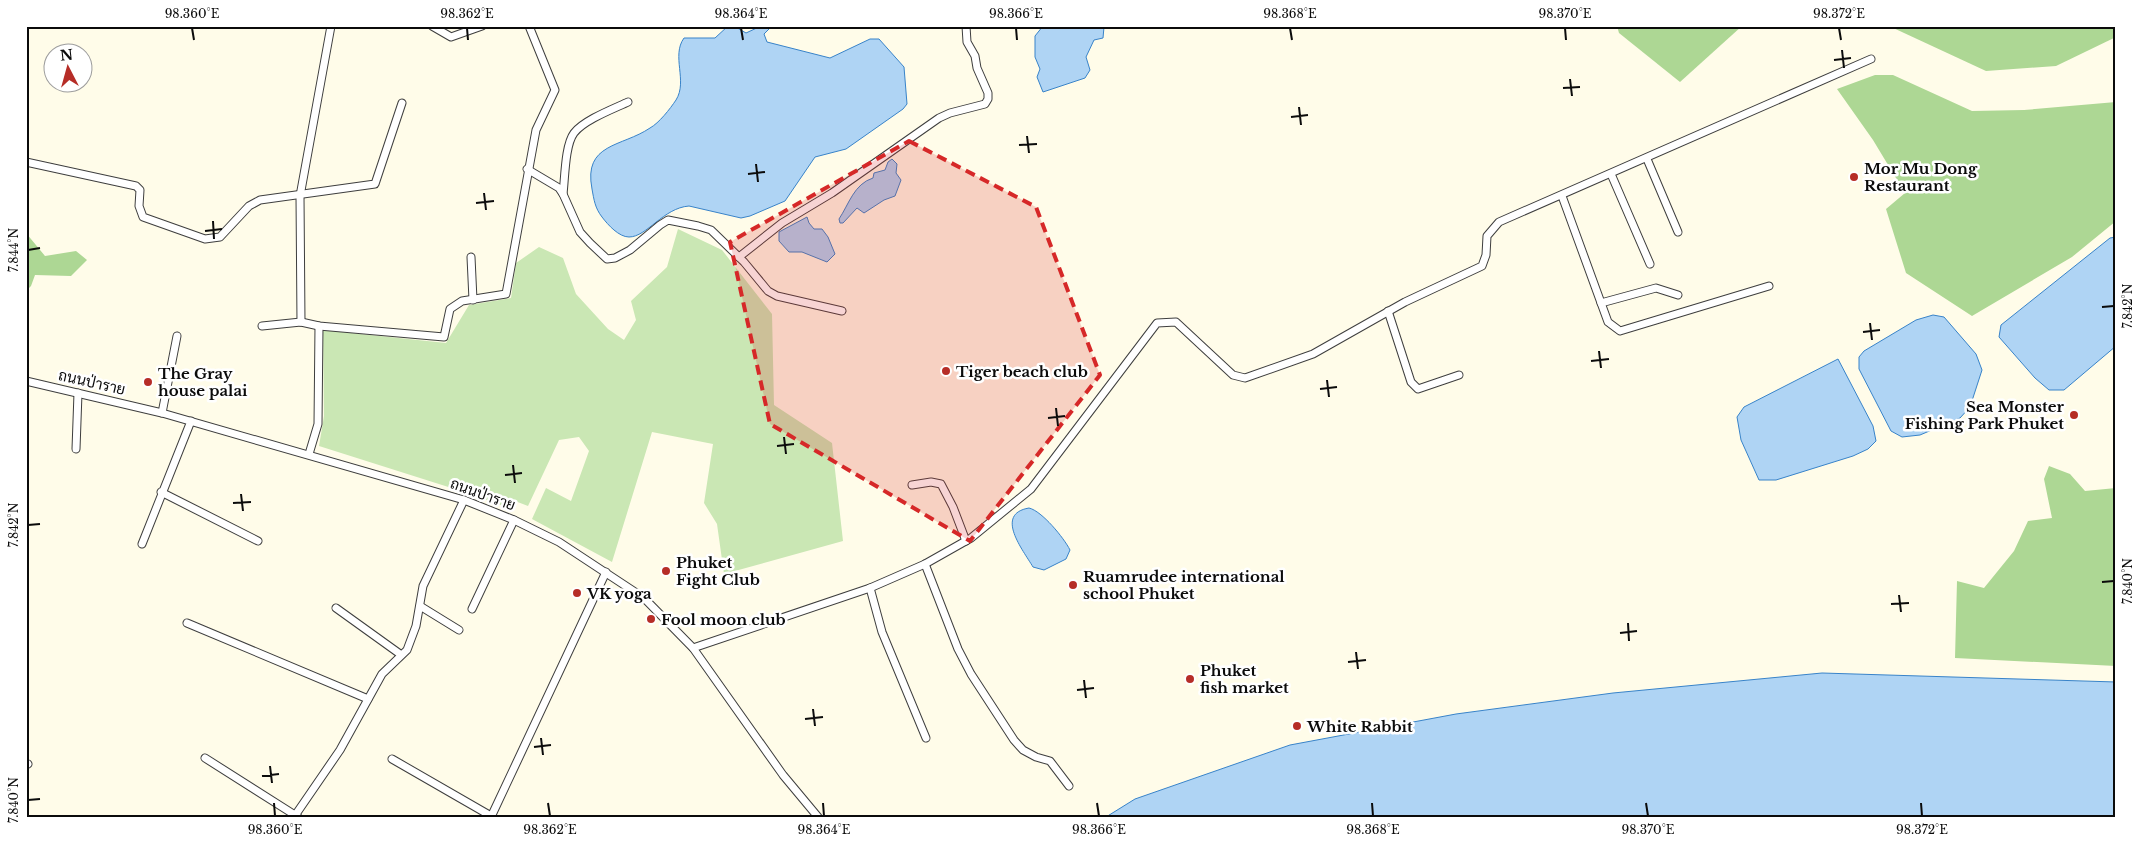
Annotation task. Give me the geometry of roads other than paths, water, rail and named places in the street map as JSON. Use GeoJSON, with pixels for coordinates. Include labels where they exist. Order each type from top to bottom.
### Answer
{"type":"FeatureCollection","features":[{"type":"Feature","properties":{"kind":"street"},"geometry":{"type":"LineString","coordinates":[[301,322],[300,196],[331,26]]}},
{"type":"Feature","properties":{"kind":"street"},"geometry":{"type":"LineString","coordinates":[[432,26],[451,37],[482,26]]}},
{"type":"Feature","properties":{"kind":"street"},"geometry":{"type":"LineString","coordinates":[[262,326],[301,322],[319,326],[444,337],[450,309],[462,301],[506,294],[527,169],[536,130],[555,90],[529,26]]}},
{"type":"Feature","properties":{"kind":"street"},"geometry":{"type":"LineString","coordinates":[[739,257],[782,223],[832,193],[939,118],[950,113],[985,104],[988,99],[988,93],[975,56],[967,42],[966,26]]}},
{"type":"Feature","properties":{"kind":"street"},"geometry":{"type":"LineString","coordinates":[[693,648],[870,588],[925,564],[966,541],[1031,489],[1157,323],[1176,322],[1233,375],[1245,378],[1313,354],[1388,311],[1482,266],[1486,255],[1487,236],[1499,222],[1870,60]]}},
{"type":"Feature","properties":{"kind":"street"},"geometry":{"type":"LineString","coordinates":[[563,194],[568,149],[573,134],[581,126],[628,102]]}},
{"type":"Feature","properties":{"kind":"street"},"geometry":{"type":"LineString","coordinates":[[26,162],[136,186],[140,190],[139,206],[143,216],[205,239],[220,237],[249,206],[260,200],[300,196],[375,184],[402,103]]}},
{"type":"Feature","properties":{"kind":"street"},"geometry":{"type":"LineString","coordinates":[[1647,159],[1678,232]]}},
{"type":"Feature","properties":{"kind":"street"},"geometry":{"type":"LineString","coordinates":[[527,169],[559,188],[580,232],[607,259],[615,258],[630,250],[660,225],[671,220],[712,230],[739,257],[768,291],[777,296],[842,311]]}},
{"type":"Feature","properties":{"kind":"street"},"geometry":{"type":"LineString","coordinates":[[1611,174],[1650,264]]}},
{"type":"Feature","properties":{"kind":"street"},"geometry":{"type":"LineString","coordinates":[[1562,196],[1608,322],[1620,331],[1769,286]]}},
{"type":"Feature","properties":{"kind":"street"},"geometry":{"type":"LineString","coordinates":[[471,257],[473,300]]}},
{"type":"Feature","properties":{"kind":"street"},"geometry":{"type":"LineString","coordinates":[[1601,303],[1656,288],[1662,288],[1678,295]]}},
{"type":"Feature","properties":{"kind":"street"},"geometry":{"type":"LineString","coordinates":[[1388,311],[1411,382],[1415,387],[1418,389],[1458,375]]}},
{"type":"Feature","properties":{"kind":"street"},"geometry":{"type":"LineString","coordinates":[[309,454],[318,424],[319,326]]}},
{"type":"Feature","properties":{"kind":"street"},"geometry":{"type":"LineString","coordinates":[[162,413],[177,336]]}},
{"type":"Feature","properties":{"kind":"street","name":"ถนนป่าราย"},"geometry":{"type":"LineString","coordinates":[[26,381],[162,413],[464,500],[514,520],[559,542],[644,598],[693,648],[783,775],[818,817]]}},
{"type":"Feature","properties":{"kind":"street"},"geometry":{"type":"LineString","coordinates":[[76,449],[78,393]]}},
{"type":"Feature","properties":{"kind":"street"},"geometry":{"type":"LineString","coordinates":[[142,544],[161,492],[191,421]]}},
{"type":"Feature","properties":{"kind":"street"},"geometry":{"type":"LineString","coordinates":[[912,486],[931,482],[941,484],[953,507],[966,541]]}},
{"type":"Feature","properties":{"kind":"street"},"geometry":{"type":"LineString","coordinates":[[161,492],[258,540]]}},
{"type":"Feature","properties":{"kind":"street"},"geometry":{"type":"LineString","coordinates":[[205,758],[296,816],[340,750],[382,674],[400,654],[407,650],[416,626],[423,586],[464,500]]}},
{"type":"Feature","properties":{"kind":"street"},"geometry":{"type":"LineString","coordinates":[[472,609],[514,520]]}},
{"type":"Feature","properties":{"kind":"street"},"geometry":{"type":"LineString","coordinates":[[925,564],[958,649],[1014,740],[1023,750],[1036,757],[1050,761],[1069,786]]}},
{"type":"Feature","properties":{"kind":"street"},"geometry":{"type":"LineString","coordinates":[[392,759],[491,816],[606,572]]}},
{"type":"Feature","properties":{"kind":"street"},"geometry":{"type":"LineString","coordinates":[[870,588],[882,632],[926,738]]}},
{"type":"Feature","properties":{"kind":"street"},"geometry":{"type":"LineString","coordinates":[[420,606],[459,630]]}},
{"type":"Feature","properties":{"kind":"street"},"geometry":{"type":"LineString","coordinates":[[336,608],[400,654]]}},
{"type":"Feature","properties":{"kind":"street"},"geometry":{"type":"LineString","coordinates":[[187,623],[368,699]]}},
{"type":"Feature","properties":{"kind":"water"},"geometry":{"type":"Polygon","coordinates":[[[728,26],[734,26],[746,33],[761,26],[772,26],[764,34],[767,42],[830,58],[870,39],[879,39],[904,67],[907,104],[903,109],[846,149],[815,157],[785,201],[741,218],[689,206],[671,212],[636,236],[621,235],[607,224],[596,207],[592,189],[591,174],[593,163],[599,154],[607,148],[653,126],[674,104],[679,93],[679,53],[680,45],[684,38],[715,38],[728,26]]]}},
{"type":"Feature","properties":{"kind":"water"},"geometry":{"type":"Polygon","coordinates":[[[1043,26],[1104,27],[1103,38],[1094,40],[1086,57],[1090,70],[1085,78],[1043,92],[1037,77],[1040,69],[1035,57],[1035,36],[1043,26]]]}},
{"type":"Feature","properties":{"kind":"water"},"geometry":{"type":"Polygon","coordinates":[[[892,159],[897,164],[896,173],[901,180],[895,196],[884,200],[864,213],[857,208],[843,223],[840,223],[839,219],[861,185],[873,178],[874,173],[885,170],[888,162],[892,159]]]}},
{"type":"Feature","properties":{"kind":"water"},"geometry":{"type":"Polygon","coordinates":[[[807,217],[814,229],[822,229],[828,237],[835,254],[827,262],[802,252],[789,252],[779,241],[779,232],[807,217]]]}},
{"type":"Feature","properties":{"kind":"water"},"geometry":{"type":"Polygon","coordinates":[[[2116,237],[2116,346],[2064,390],[2049,390],[2035,378],[1999,337],[2001,325],[2110,238],[2116,237]]]}},
{"type":"Feature","properties":{"kind":"water"},"geometry":{"type":"Polygon","coordinates":[[[1933,315],[1944,317],[1976,354],[1982,370],[1970,407],[1960,418],[1920,435],[1902,437],[1891,431],[1859,369],[1859,357],[1864,351],[1916,320],[1933,315]]]}},
{"type":"Feature","properties":{"kind":"water"},"geometry":{"type":"Polygon","coordinates":[[[1838,359],[1873,426],[1876,441],[1868,449],[1853,456],[1776,480],[1759,480],[1741,440],[1737,417],[1744,407],[1838,359]]]}},
{"type":"Feature","properties":{"kind":"water"},"geometry":{"type":"Polygon","coordinates":[[[1029,508],[1046,519],[1058,532],[1070,550],[1066,559],[1044,570],[1033,567],[1018,542],[1012,525],[1013,517],[1029,508]]]}},
{"type":"Feature","properties":{"kind":"water"},"geometry":{"type":"Polygon","coordinates":[[[1822,673],[2116,682],[2116,817],[1106,817],[1135,799],[1290,745],[1456,714],[1613,693],[1822,673]]]}},
{"type":"Feature","properties":{"kind":"place","name":"Mor Mu Dong Restaurant"},"geometry":{"type":"Point","coordinates":[1854,177]}},
{"type":"Feature","properties":{"kind":"place","name":"Tiger beach club"},"geometry":{"type":"Point","coordinates":[946,371]}},
{"type":"Feature","properties":{"kind":"place","name":"The Gray house palai"},"geometry":{"type":"Point","coordinates":[148,382]}},
{"type":"Feature","properties":{"kind":"place","name":"Sea Monster Fishing Park Phuket"},"geometry":{"type":"Point","coordinates":[2074,415]}},
{"type":"Feature","properties":{"kind":"place","name":"Phuket Fight Club"},"geometry":{"type":"Point","coordinates":[666,571]}},
{"type":"Feature","properties":{"kind":"place","name":"Ruamrudee international school Phuket"},"geometry":{"type":"Point","coordinates":[1073,585]}},
{"type":"Feature","properties":{"kind":"place","name":"VK yoga"},"geometry":{"type":"Point","coordinates":[577,593]}},
{"type":"Feature","properties":{"kind":"place","name":"Fool moon club"},"geometry":{"type":"Point","coordinates":[651,619]}},
{"type":"Feature","properties":{"kind":"place","name":"Phuket fish market"},"geometry":{"type":"Point","coordinates":[1190,679]}},
{"type":"Feature","properties":{"kind":"place","name":"White Rabbit"},"geometry":{"type":"Point","coordinates":[1297,726]}}]}
